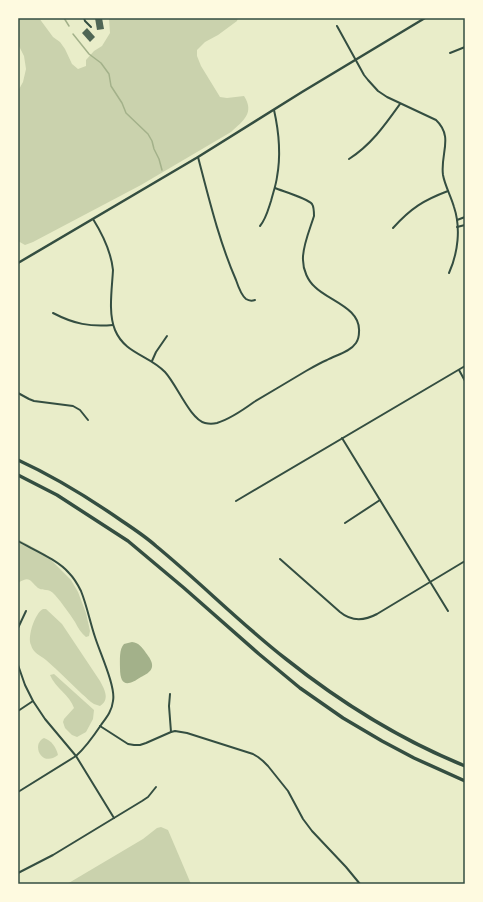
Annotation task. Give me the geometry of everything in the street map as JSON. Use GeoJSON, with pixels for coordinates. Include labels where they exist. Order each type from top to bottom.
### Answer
{"type":"FeatureCollection","features":[{"type":"Feature","properties":{"kind":"highway"},"geometry":{"type":"LineString","coordinates":[[18,460],[85,496],[155,545],[287,660],[325,688],[370,718],[414,742],[465,766]]}},
{"type":"Feature","properties":{"kind":"highway"},"geometry":{"type":"LineString","coordinates":[[18,475],[57,495],[128,542],[300,688],[343,718],[382,741],[465,781]]}},
{"type":"Feature","properties":{"kind":"street"},"geometry":{"type":"LineString","coordinates":[[84,18],[91,27]]}},
{"type":"Feature","properties":{"kind":"street"},"geometry":{"type":"LineString","coordinates":[[18,263],[198,157],[355,59],[425,18]]}},
{"type":"Feature","properties":{"kind":"street"},"geometry":{"type":"LineString","coordinates":[[337,26],[364,75],[371,84],[387,97],[436,120],[442,127],[446,142],[443,174],[456,212],[457,220],[458,241],[450,273]]}},
{"type":"Feature","properties":{"kind":"street"},"geometry":{"type":"LineString","coordinates":[[450,53],[465,47]]}},
{"type":"Feature","properties":{"kind":"street"},"geometry":{"type":"LineString","coordinates":[[349,159],[374,139],[400,104]]}},
{"type":"Feature","properties":{"kind":"street"},"geometry":{"type":"LineString","coordinates":[[260,226],[267,213],[277,178],[279,158],[277,126],[274,110]]}},
{"type":"Feature","properties":{"kind":"street"},"geometry":{"type":"LineString","coordinates":[[198,157],[218,233],[230,267],[244,297],[251,301],[255,300]]}},
{"type":"Feature","properties":{"kind":"street"},"geometry":{"type":"LineString","coordinates":[[93,218],[105,240],[110,254],[113,270],[113,325],[121,340],[128,347],[164,370],[196,418],[204,423],[213,423],[224,420],[237,413],[311,368],[350,349],[356,344],[359,336],[358,322],[356,318],[351,312],[314,287],[310,282],[305,269],[303,252],[314,216],[313,206],[305,199],[274,188]]}},
{"type":"Feature","properties":{"kind":"street"},"geometry":{"type":"LineString","coordinates":[[393,228],[404,216],[419,204],[448,191]]}},
{"type":"Feature","properties":{"kind":"street"},"geometry":{"type":"LineString","coordinates":[[457,220],[465,217]]}},
{"type":"Feature","properties":{"kind":"street"},"geometry":{"type":"LineString","coordinates":[[457,227],[465,225]]}},
{"type":"Feature","properties":{"kind":"street"},"geometry":{"type":"LineString","coordinates":[[53,313],[63,318],[92,326],[113,325]]}},
{"type":"Feature","properties":{"kind":"street"},"geometry":{"type":"LineString","coordinates":[[152,361],[156,352],[167,336]]}},
{"type":"Feature","properties":{"kind":"street"},"geometry":{"type":"LineString","coordinates":[[236,501],[465,366]]}},
{"type":"Feature","properties":{"kind":"street"},"geometry":{"type":"LineString","coordinates":[[458,370],[465,380]]}},
{"type":"Feature","properties":{"kind":"street"},"geometry":{"type":"LineString","coordinates":[[18,393],[34,401],[73,406],[80,410],[88,420]]}},
{"type":"Feature","properties":{"kind":"street"},"geometry":{"type":"LineString","coordinates":[[342,438],[448,611]]}},
{"type":"Feature","properties":{"kind":"street"},"geometry":{"type":"LineString","coordinates":[[345,523],[380,500]]}},
{"type":"Feature","properties":{"kind":"street"},"geometry":{"type":"LineString","coordinates":[[18,541],[59,564],[72,576],[81,591],[87,607],[95,638],[114,697],[112,707],[84,749],[76,756],[18,792]]}},
{"type":"Feature","properties":{"kind":"street"},"geometry":{"type":"LineString","coordinates":[[280,559],[340,612],[347,617],[363,620],[372,617],[465,561]]}},
{"type":"Feature","properties":{"kind":"street"},"geometry":{"type":"LineString","coordinates":[[18,628],[26,611]]}},
{"type":"Feature","properties":{"kind":"street"},"geometry":{"type":"LineString","coordinates":[[18,665],[24,685],[45,719],[76,756],[114,818]]}},
{"type":"Feature","properties":{"kind":"street"},"geometry":{"type":"LineString","coordinates":[[170,694],[169,706],[171,732]]}},
{"type":"Feature","properties":{"kind":"street"},"geometry":{"type":"LineString","coordinates":[[18,711],[34,701]]}},
{"type":"Feature","properties":{"kind":"street"},"geometry":{"type":"LineString","coordinates":[[100,726],[128,744],[140,745],[175,731],[187,733],[252,754],[264,761],[288,791],[312,832],[346,867],[360,884]]}},
{"type":"Feature","properties":{"kind":"street"},"geometry":{"type":"LineString","coordinates":[[18,873],[54,855],[148,797],[156,787]]}},
{"type":"Feature","properties":{"kind":"shaded area"},"geometry":{"type":"Polygon","coordinates":[[[18,18],[39,18],[53,37],[60,42],[72,64],[78,69],[86,66],[86,60],[94,51],[102,46],[110,33],[109,18],[238,18],[237,21],[218,35],[205,42],[197,50],[197,56],[201,66],[220,97],[227,98],[244,96],[247,102],[248,112],[240,124],[231,132],[141,185],[25,245],[18,241],[18,91],[23,82],[26,69],[24,56],[18,44],[18,18]]]}},
{"type":"Feature","properties":{"kind":"shaded area"},"geometry":{"type":"Polygon","coordinates":[[[18,539],[45,554],[71,580],[78,592],[86,613],[90,631],[89,636],[86,637],[81,632],[53,593],[48,590],[38,588],[27,579],[18,583],[18,539]]]}},
{"type":"Feature","properties":{"kind":"shaded area"},"geometry":{"type":"Polygon","coordinates":[[[43,609],[46,609],[62,624],[100,681],[105,691],[106,698],[100,706],[90,701],[32,648],[30,637],[32,626],[37,615],[43,609]]]}},
{"type":"Feature","properties":{"kind":"shaded area"},"geometry":{"type":"Polygon","coordinates":[[[132,642],[138,644],[143,649],[152,663],[152,667],[146,674],[132,682],[126,683],[121,679],[120,674],[121,652],[124,644],[132,642]]]}},
{"type":"Feature","properties":{"kind":"shaded area"},"geometry":{"type":"Polygon","coordinates":[[[54,674],[94,710],[93,719],[86,732],[77,737],[72,735],[65,728],[63,722],[64,719],[74,708],[69,699],[52,680],[50,675],[54,674]]]}},
{"type":"Feature","properties":{"kind":"shaded area"},"geometry":{"type":"Polygon","coordinates":[[[44,738],[53,745],[58,755],[47,759],[40,754],[38,745],[44,738]]]}},
{"type":"Feature","properties":{"kind":"shaded area"},"geometry":{"type":"Polygon","coordinates":[[[161,827],[168,830],[191,884],[67,884],[143,839],[157,828],[161,827]]]}},
{"type":"Feature","properties":{"kind":"building"},"geometry":{"type":"Polygon","coordinates":[[[95,18],[102,18],[104,29],[97,30],[95,18]]]}},
{"type":"Feature","properties":{"kind":"building"},"geometry":{"type":"Polygon","coordinates":[[[87,28],[95,37],[90,42],[82,33],[87,28]]]}},
{"type":"Feature","properties":{"kind":"waterway"},"geometry":{"type":"LineString","coordinates":[[64,18],[69,26]]}},
{"type":"Feature","properties":{"kind":"waterway"},"geometry":{"type":"LineString","coordinates":[[73,34],[89,54],[101,63],[109,74],[111,86],[122,103],[126,113],[148,134],[152,141],[162,170]]}}]}
